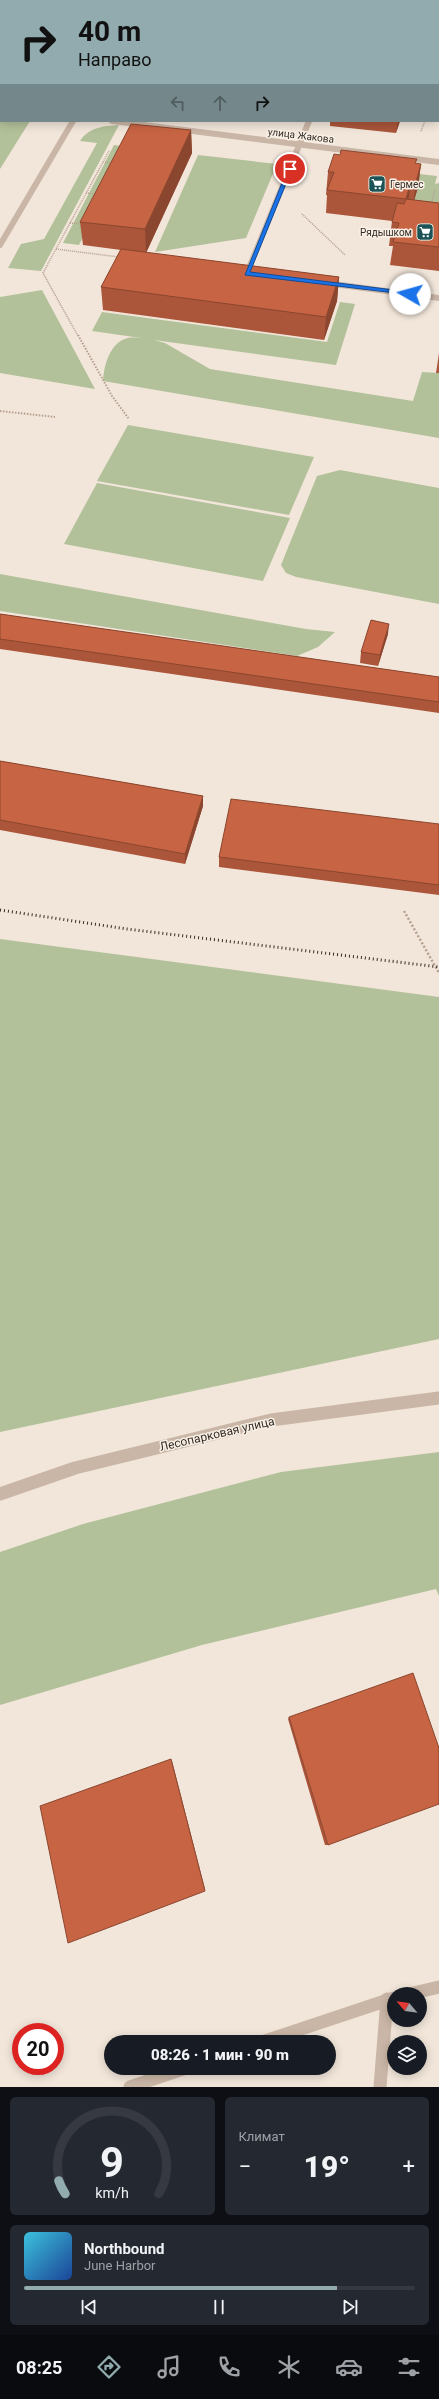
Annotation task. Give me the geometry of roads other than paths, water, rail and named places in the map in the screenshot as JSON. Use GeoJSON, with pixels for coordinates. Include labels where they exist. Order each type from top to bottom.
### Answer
{"type":"FeatureCollection","features":[{"type":"Feature","properties":{"kind":"street"},"geometry":{"type":"LineString","coordinates":[[0,246],[72,122]]}},
{"type":"Feature","properties":{"kind":"street","name":"улица Жакова"},"geometry":{"type":"LineString","coordinates":[[124,122],[439,162]]}},
{"type":"Feature","properties":{"kind":"street"},"geometry":{"type":"LineString","coordinates":[[247,273],[309,122]]}},
{"type":"Feature","properties":{"kind":"street"},"geometry":{"type":"LineString","coordinates":[[239,272],[255,274]]}},
{"type":"Feature","properties":{"kind":"street"},"geometry":{"type":"LineString","coordinates":[[318,282],[439,298]]}},
{"type":"Feature","properties":{"kind":"street","name":"Лесопарковая улица"},"geometry":{"type":"LineString","coordinates":[[0,1494],[75,1468],[271,1420],[439,1398]]}},
{"type":"Feature","properties":{"kind":"street"},"geometry":{"type":"LineString","coordinates":[[427,1990],[439,1987]]}},
{"type":"Feature","properties":{"kind":"street"},"geometry":{"type":"LineString","coordinates":[[282,2035],[387,1999]]}},
{"type":"Feature","properties":{"kind":"street"},"geometry":{"type":"LineString","coordinates":[[380,2087],[387,2025]]}},
{"type":"Feature","properties":{"kind":"street"},"geometry":{"type":"LineString","coordinates":[[130,2087],[165,2075]]}},
{"type":"Feature","properties":{"kind":"railway"},"geometry":{"type":"LineString","coordinates":[[0,910],[127,929],[439,967]]}},
{"type":"Feature","properties":{"kind":"place","name":"Гермес"},"geometry":{"type":"Point","coordinates":[377,184]}},
{"type":"Feature","properties":{"kind":"place","name":"Рядышком"},"geometry":{"type":"Point","coordinates":[425,232]}}]}
